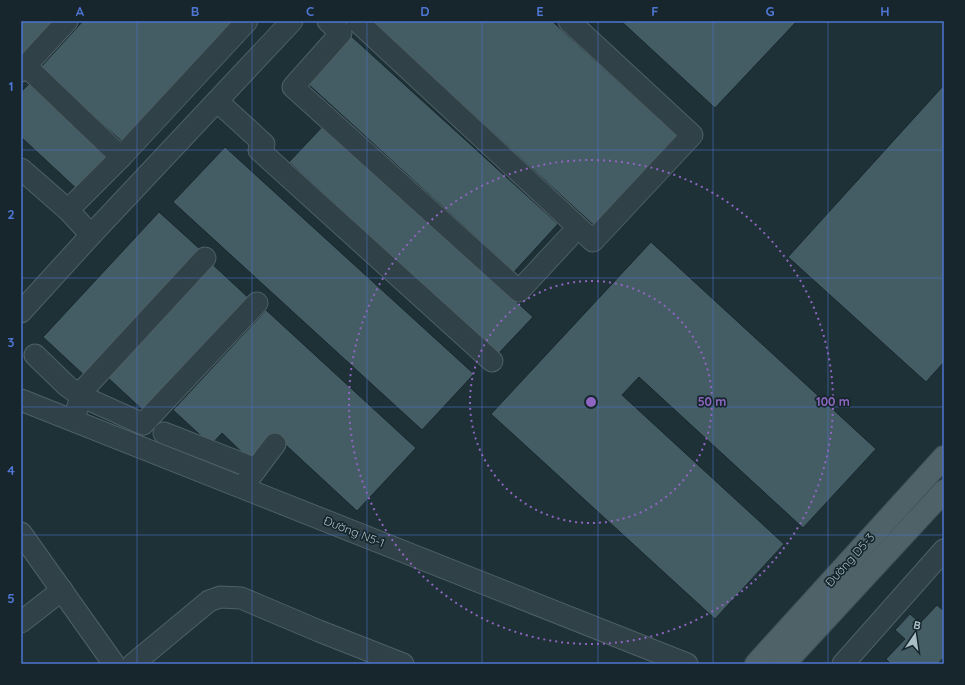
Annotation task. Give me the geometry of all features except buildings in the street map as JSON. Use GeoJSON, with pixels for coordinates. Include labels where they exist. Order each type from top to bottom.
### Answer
{"type":"FeatureCollection","features":[{"type":"Feature","properties":{"kind":"main road","name":"Đường D5-3"},"geometry":{"type":"LineString","coordinates":[[756,664],[944,457]]}},
{"type":"Feature","properties":{"kind":"main road"},"geometry":{"type":"LineString","coordinates":[[923,480],[942,494]]}},
{"type":"Feature","properties":{"kind":"main road","name":"Đường D5-3"},"geometry":{"type":"LineString","coordinates":[[784,664],[942,494]]}},
{"type":"Feature","properties":{"kind":"street"},"geometry":{"type":"LineString","coordinates":[[67,21],[23,69],[121,156]]}},
{"type":"Feature","properties":{"kind":"street"},"geometry":{"type":"LineString","coordinates":[[68,210],[121,156],[247,21]]}},
{"type":"Feature","properties":{"kind":"street"},"geometry":{"type":"LineString","coordinates":[[21,312],[91,235],[292,21]]}},
{"type":"Feature","properties":{"kind":"street"},"geometry":{"type":"LineString","coordinates":[[328,21],[341,33],[293,87],[519,291],[569,236]]}},
{"type":"Feature","properties":{"kind":"street"},"geometry":{"type":"LineString","coordinates":[[357,21],[593,241],[692,135],[569,21]]}},
{"type":"Feature","properties":{"kind":"street"},"geometry":{"type":"LineString","coordinates":[[217,101],[264,144],[259,150],[492,361]]}},
{"type":"Feature","properties":{"kind":"street"},"geometry":{"type":"LineString","coordinates":[[21,169],[68,210],[91,235]]}},
{"type":"Feature","properties":{"kind":"street"},"geometry":{"type":"LineString","coordinates":[[73,421],[84,389],[205,258]]}},
{"type":"Feature","properties":{"kind":"street"},"geometry":{"type":"LineString","coordinates":[[35,355],[67,386],[81,396],[144,424],[257,303]]}},
{"type":"Feature","properties":{"kind":"street","name":"Đường N5-1"},"geometry":{"type":"LineString","coordinates":[[21,400],[687,664]]}},
{"type":"Feature","properties":{"kind":"street"},"geometry":{"type":"LineString","coordinates":[[164,433],[256,469]]}},
{"type":"Feature","properties":{"kind":"street"},"geometry":{"type":"LineString","coordinates":[[242,488],[275,444]]}},
{"type":"Feature","properties":{"kind":"street"},"geometry":{"type":"LineString","coordinates":[[21,533],[114,664]]}},
{"type":"Feature","properties":{"kind":"street"},"geometry":{"type":"LineString","coordinates":[[843,664],[944,550]]}},
{"type":"Feature","properties":{"kind":"street"},"geometry":{"type":"LineString","coordinates":[[21,622],[62,590]]}},
{"type":"Feature","properties":{"kind":"street"},"geometry":{"type":"LineString","coordinates":[[133,664],[209,601],[220,597],[241,598],[392,663]]}}]}
